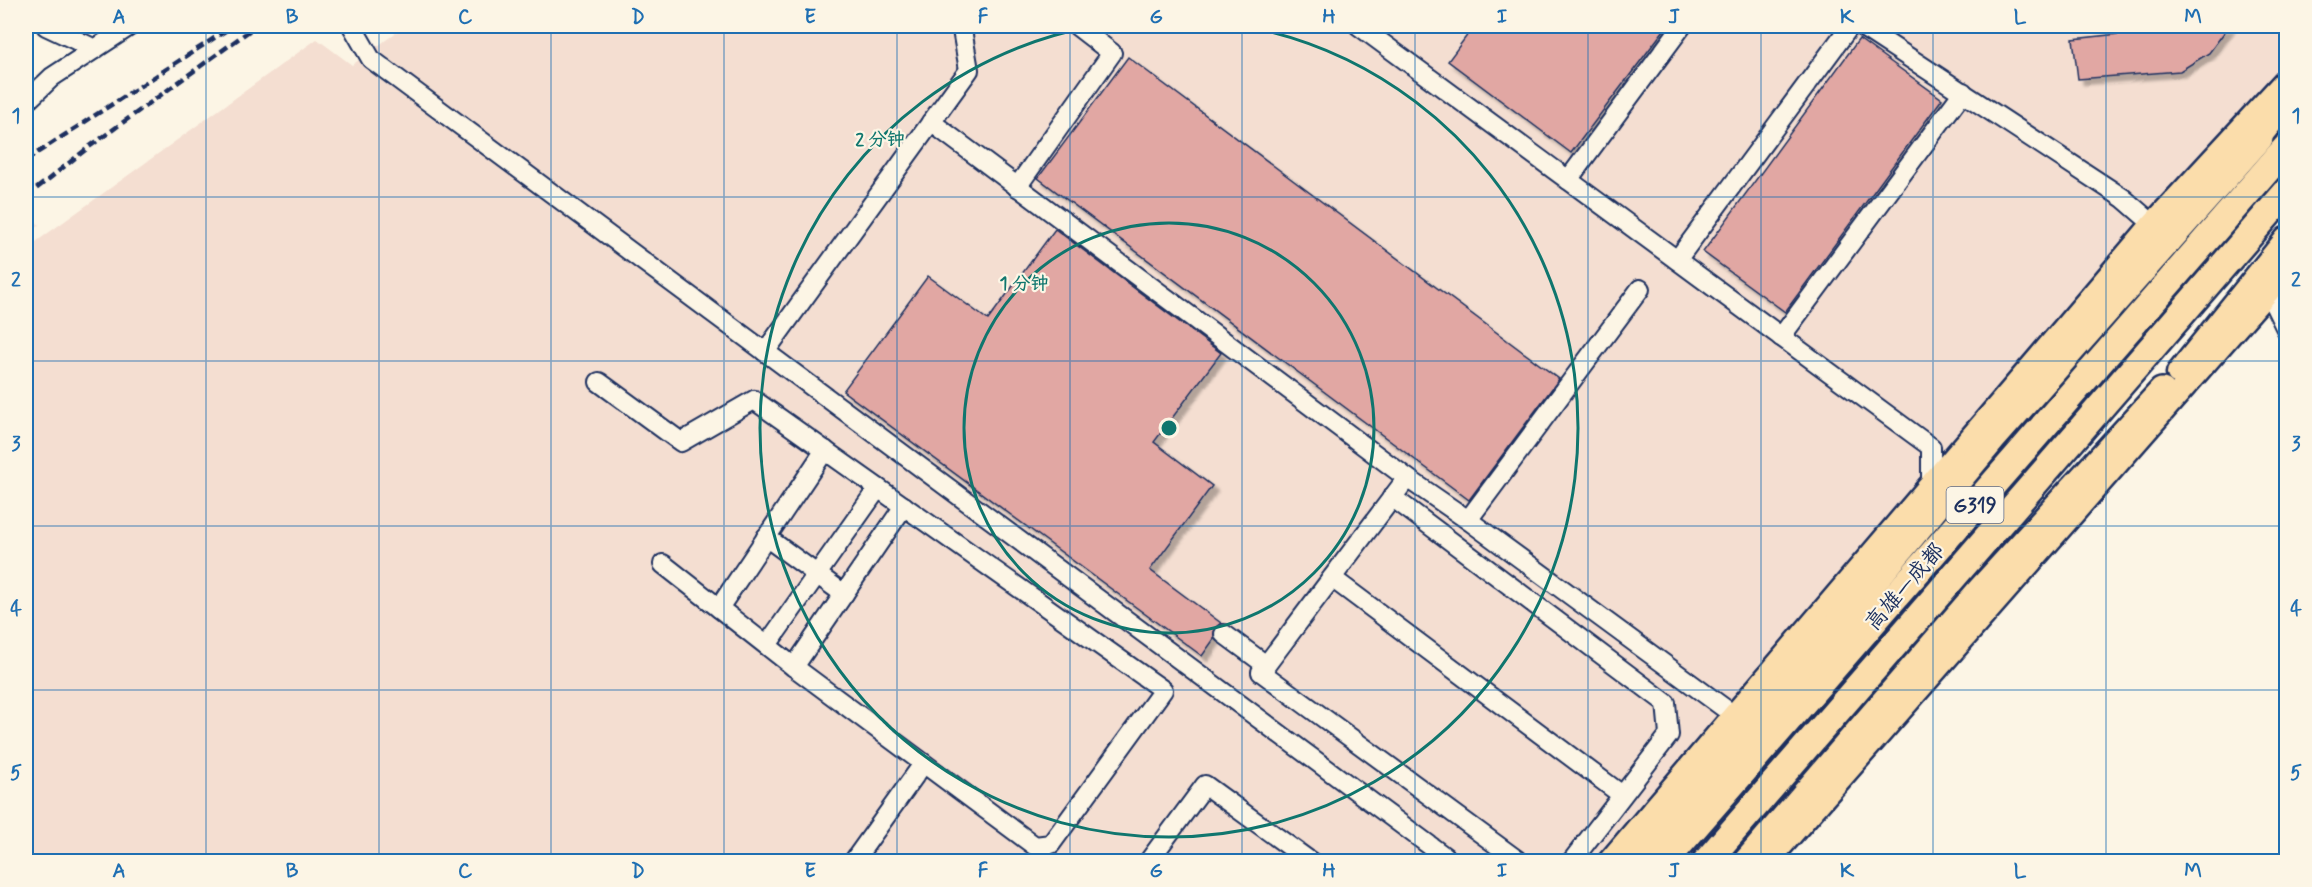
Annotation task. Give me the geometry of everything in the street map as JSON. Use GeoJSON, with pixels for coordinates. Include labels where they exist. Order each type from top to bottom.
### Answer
{"type":"FeatureCollection","features":[{"type":"Feature","properties":{"kind":"highway"},"geometry":{"type":"LineString","coordinates":[[1630,861],[1781,692],[1992,439],[2259,138]]}},
{"type":"Feature","properties":{"kind":"highway","name":"高雄—成都"},"geometry":{"type":"LineString","coordinates":[[1664,861],[2286,148]]}},
{"type":"Feature","properties":{"kind":"highway","name":"高雄—成都"},"geometry":{"type":"LineString","coordinates":[[1706,861],[2286,193]]}},
{"type":"Feature","properties":{"kind":"highway"},"geometry":{"type":"LineString","coordinates":[[1747,861],[1982,589],[2162,392]]}},
{"type":"Feature","properties":{"kind":"main road"},"geometry":{"type":"LineString","coordinates":[[1609,861],[2153,224],[2286,80]]}},
{"type":"Feature","properties":{"kind":"main road"},"geometry":{"type":"LineString","coordinates":[[2259,138],[2286,105]]}},
{"type":"Feature","properties":{"kind":"main road"},"geometry":{"type":"LineString","coordinates":[[1654,861],[2286,133]]}},
{"type":"Feature","properties":{"kind":"main road"},"geometry":{"type":"LineString","coordinates":[[2162,392],[2286,239]]}},
{"type":"Feature","properties":{"kind":"main road"},"geometry":{"type":"LineString","coordinates":[[1767,861],[2286,271]]}},
{"type":"Feature","properties":{"kind":"street"},"geometry":{"type":"LineString","coordinates":[[46,26],[95,49]]}},
{"type":"Feature","properties":{"kind":"street"},"geometry":{"type":"LineString","coordinates":[[26,102],[52,77],[130,26]]}},
{"type":"Feature","properties":{"kind":"street"},"geometry":{"type":"LineString","coordinates":[[352,26],[371,58],[1452,861]]}},
{"type":"Feature","properties":{"kind":"street"},"geometry":{"type":"LineString","coordinates":[[765,352],[969,70],[962,30],[965,26]]}},
{"type":"Feature","properties":{"kind":"street"},"geometry":{"type":"LineString","coordinates":[[1017,187],[1112,53],[1077,26]]}},
{"type":"Feature","properties":{"kind":"street"},"geometry":{"type":"LineString","coordinates":[[1359,26],[1931,447],[1931,483]]}},
{"type":"Feature","properties":{"kind":"street"},"geometry":{"type":"LineString","coordinates":[[1568,180],[1682,26]]}},
{"type":"Feature","properties":{"kind":"street"},"geometry":{"type":"LineString","coordinates":[[1677,260],[1850,26]]}},
{"type":"Feature","properties":{"kind":"street"},"geometry":{"type":"LineString","coordinates":[[1861,26],[2123,198],[2153,224]]}},
{"type":"Feature","properties":{"kind":"street"},"geometry":{"type":"LineString","coordinates":[[1781,338],[1963,92]]}},
{"type":"Feature","properties":{"kind":"street"},"geometry":{"type":"LineString","coordinates":[[931,122],[1407,478],[1468,520],[1735,716]]}},
{"type":"Feature","properties":{"kind":"street"},"geometry":{"type":"LineString","coordinates":[[1468,520],[1640,289]]}},
{"type":"Feature","properties":{"kind":"street"},"geometry":{"type":"LineString","coordinates":[[2268,292],[2286,329]]}},
{"type":"Feature","properties":{"kind":"street"},"geometry":{"type":"LineString","coordinates":[[599,382],[681,442],[754,400],[1163,690],[1051,844],[1035,846],[794,667],[663,564]]}},
{"type":"Feature","properties":{"kind":"street"},"geometry":{"type":"LineString","coordinates":[[719,608],[825,450]]}},
{"type":"Feature","properties":{"kind":"street"},"geometry":{"type":"LineString","coordinates":[[1407,478],[1261,672],[1520,861]]}},
{"type":"Feature","properties":{"kind":"street"},"geometry":{"type":"LineString","coordinates":[[766,645],[878,488]]}},
{"type":"Feature","properties":{"kind":"street"},"geometry":{"type":"LineString","coordinates":[[1392,498],[1666,703],[1669,735],[1571,861]]}},
{"type":"Feature","properties":{"kind":"street"},"geometry":{"type":"LineString","coordinates":[[794,667],[904,506]]}},
{"type":"Feature","properties":{"kind":"street"},"geometry":{"type":"LineString","coordinates":[[766,537],[844,594]]}},
{"type":"Feature","properties":{"kind":"street"},"geometry":{"type":"LineString","coordinates":[[1332,578],[1622,795]]}},
{"type":"Feature","properties":{"kind":"street"},"geometry":{"type":"LineString","coordinates":[[1224,634],[1266,665]]}},
{"type":"Feature","properties":{"kind":"street"},"geometry":{"type":"LineString","coordinates":[[852,861],[923,764]]}},
{"type":"Feature","properties":{"kind":"street"},"geometry":{"type":"LineString","coordinates":[[1149,861],[1205,785],[1311,861]]}},
{"type":"Feature","properties":{"kind":"shaded area"},"geometry":{"type":"Polygon","coordinates":[[[405,26],[2286,26],[2286,64],[2155,206],[1592,861],[26,861],[26,249],[317,39],[352,65],[405,26]]]}},
{"type":"Feature","properties":{"kind":"shaded area"},"geometry":{"type":"Polygon","coordinates":[[[26,210],[39,225],[26,236],[26,210]]]}},
{"type":"Feature","properties":{"kind":"building"},"geometry":{"type":"Polygon","coordinates":[[[1474,26],[1667,26],[1571,153],[1448,61],[1474,26]]]}},
{"type":"Feature","properties":{"kind":"building"},"geometry":{"type":"Polygon","coordinates":[[[2127,26],[2229,26],[2209,53],[2180,71],[2078,79],[2073,39],[2127,33],[2127,26]]]}},
{"type":"Feature","properties":{"kind":"building"},"geometry":{"type":"Polygon","coordinates":[[[1859,39],[1942,99],[1785,312],[1703,252],[1859,39]]]}},
{"type":"Feature","properties":{"kind":"building"},"geometry":{"type":"Polygon","coordinates":[[[1128,57],[1559,379],[1469,500],[1038,178],[1128,57]]]}},
{"type":"Feature","properties":{"kind":"building"},"geometry":{"type":"Polygon","coordinates":[[[1055,229],[1221,353],[1154,442],[1212,486],[1150,570],[1221,623],[1215,628],[1214,639],[1202,656],[843,391],[928,276],[988,320],[1055,229]]]}},
{"type":"Feature","properties":{"kind":"railway"},"geometry":{"type":"LineString","coordinates":[[26,160],[233,26]]}},
{"type":"Feature","properties":{"kind":"railway"},"geometry":{"type":"LineString","coordinates":[[26,197],[89,147],[256,26]]}}]}
